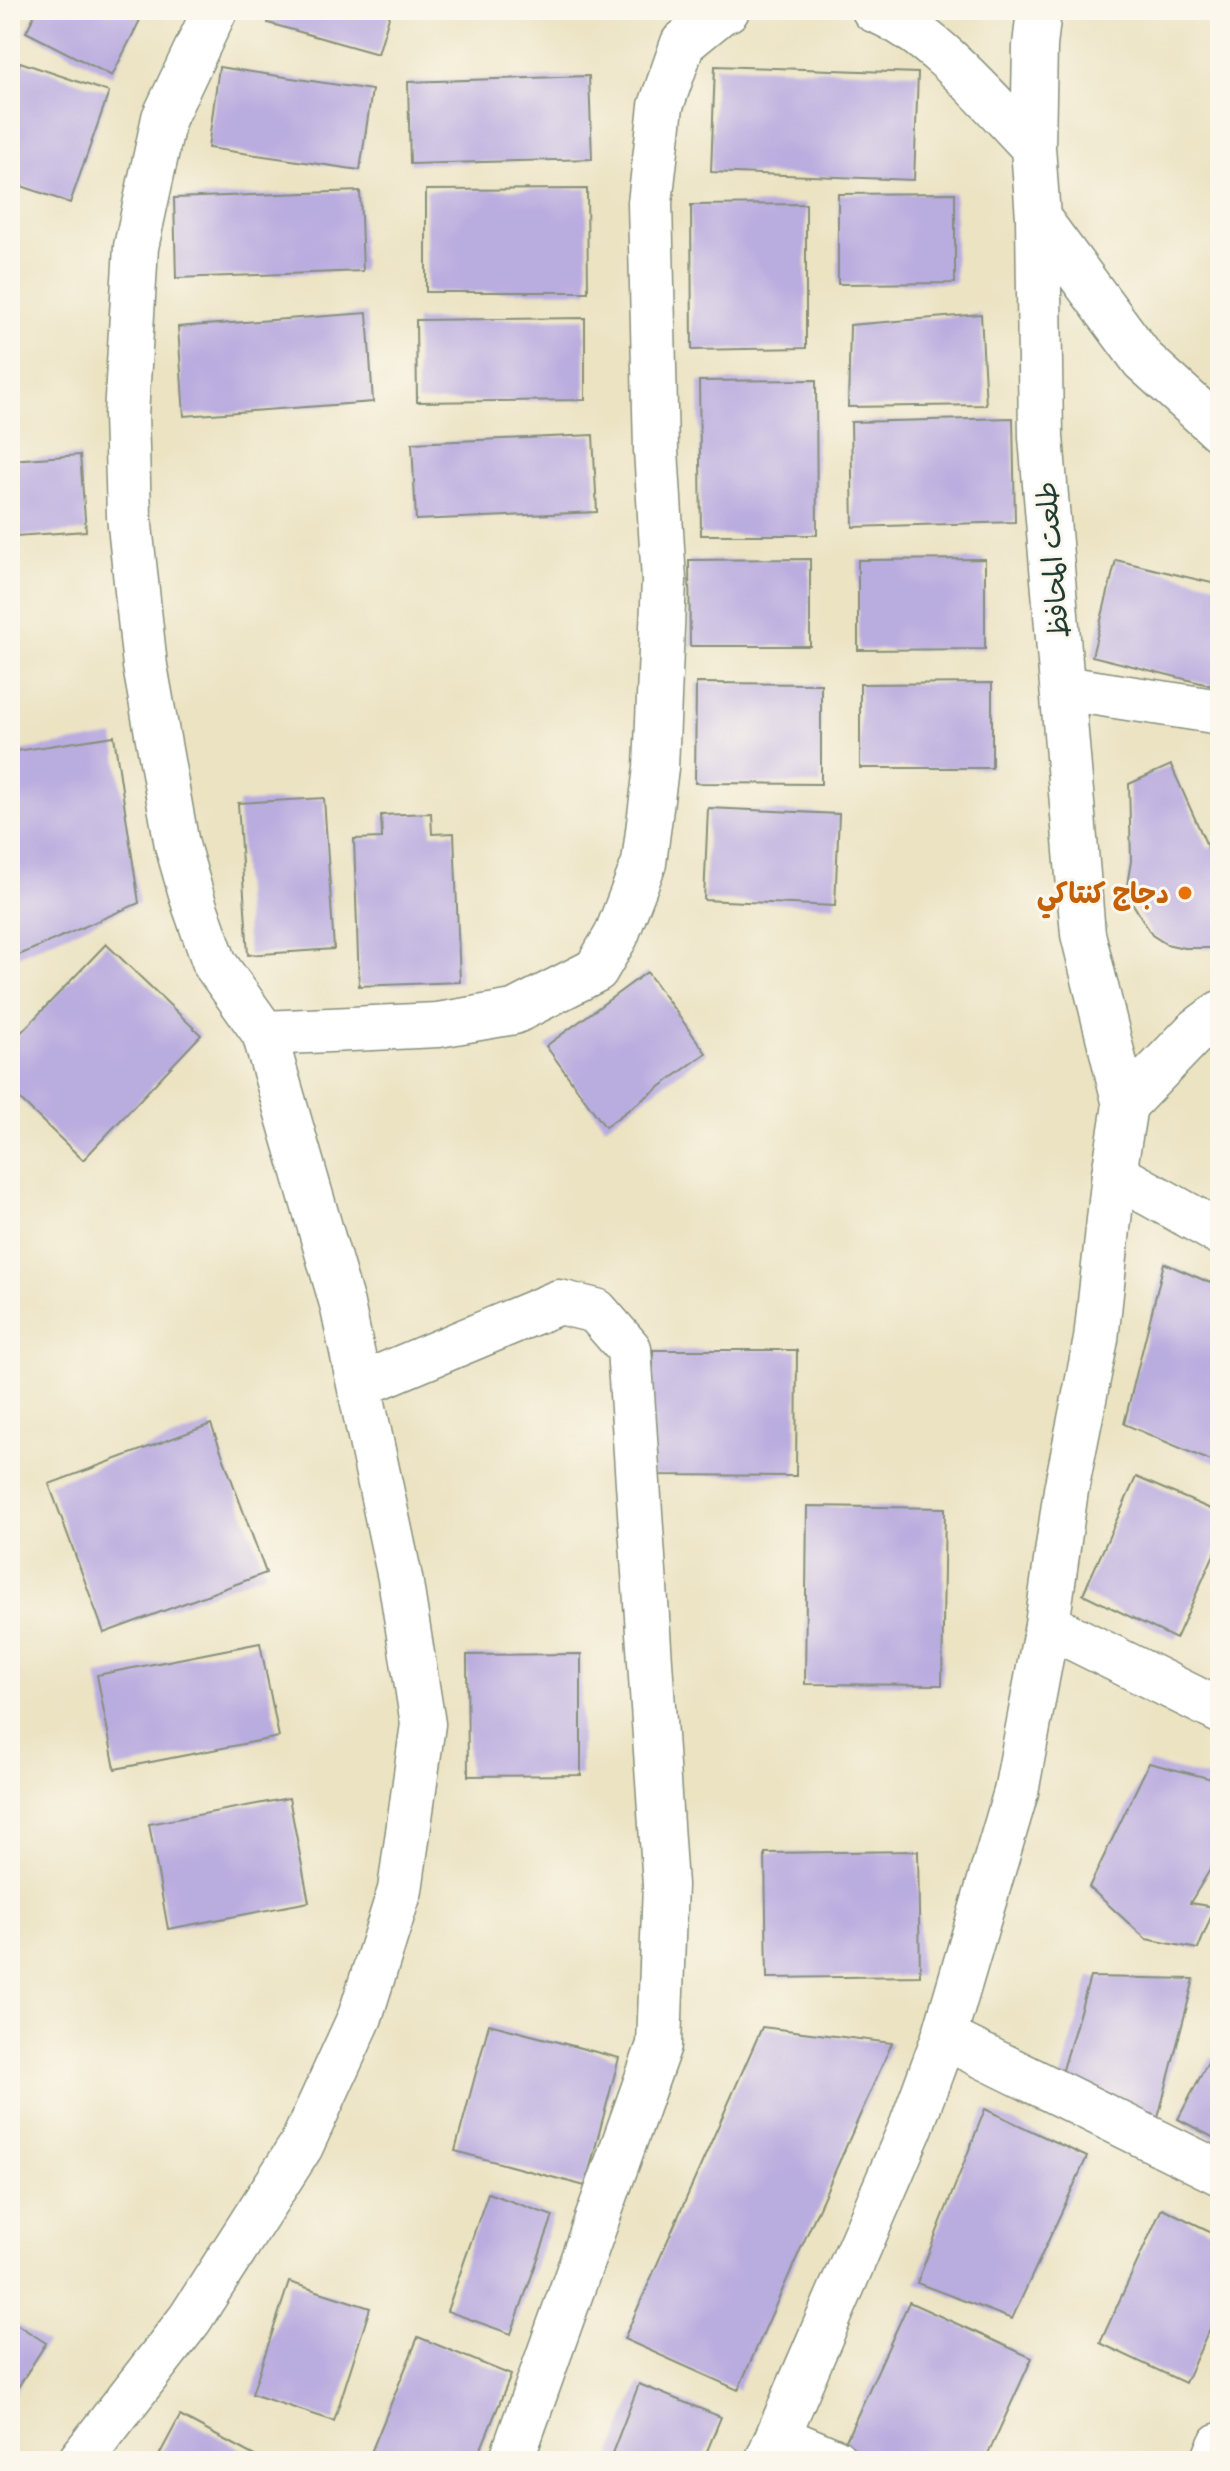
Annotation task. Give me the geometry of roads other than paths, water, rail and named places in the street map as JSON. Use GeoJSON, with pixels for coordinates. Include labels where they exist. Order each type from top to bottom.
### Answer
{"type":"FeatureCollection","features":[{"type":"Feature","properties":{"kind":"street"},"geometry":{"type":"LineString","coordinates":[[80,2461],[190,2319],[301,2146],[360,2017],[400,1890],[423,1724],[400,1578],[342,1304],[264,1033],[215,964],[177,845],[145,666],[129,516],[126,415],[136,247],[164,118],[215,10]]}},
{"type":"Feature","properties":{"kind":"street"},"geometry":{"type":"LineString","coordinates":[[264,1033],[438,1025],[514,1012],[596,970],[616,936],[644,863],[656,768],[664,580],[656,450],[650,203],[661,106],[683,43],[727,10]]}},
{"type":"Feature","properties":{"kind":"street"},"geometry":{"type":"LineString","coordinates":[[874,10],[919,37],[959,69],[1033,147]]}},
{"type":"Feature","properties":{"kind":"street","name":"طلعت المحافظ"},"geometry":{"type":"LineString","coordinates":[[1039,10],[1035,46],[1033,147],[1038,218],[1041,437],[1083,934],[1125,1105]]}},
{"type":"Feature","properties":{"kind":"street"},"geometry":{"type":"LineString","coordinates":[[1038,218],[1143,360],[1220,430]]}},
{"type":"Feature","properties":{"kind":"street"},"geometry":{"type":"LineString","coordinates":[[1063,688],[1220,712]]}},
{"type":"Feature","properties":{"kind":"street"},"geometry":{"type":"LineString","coordinates":[[835,2461],[772,2449],[911,2127],[944,2037],[1016,1792],[1047,1625],[1066,1490],[1096,1339],[1114,1174],[1125,1105],[1196,1031],[1220,1013]]}},
{"type":"Feature","properties":{"kind":"street"},"geometry":{"type":"LineString","coordinates":[[1114,1174],[1220,1233]]}},
{"type":"Feature","properties":{"kind":"street"},"geometry":{"type":"LineString","coordinates":[[360,1385],[559,1302],[596,1311],[629,1349],[665,1885],[659,2045],[511,2461]]}},
{"type":"Feature","properties":{"kind":"street"},"geometry":{"type":"LineString","coordinates":[[1047,1625],[1220,1711]]}},
{"type":"Feature","properties":{"kind":"street"},"geometry":{"type":"LineString","coordinates":[[944,2037],[1220,2173]]}},
{"type":"Feature","properties":{"kind":"street"},"geometry":{"type":"LineString","coordinates":[[1213,2461],[1220,2445]]}},
{"type":"Feature","properties":{"kind":"place","name":"دجاج كنتاكي"},"geometry":{"type":"Point","coordinates":[1185,893]}}]}
